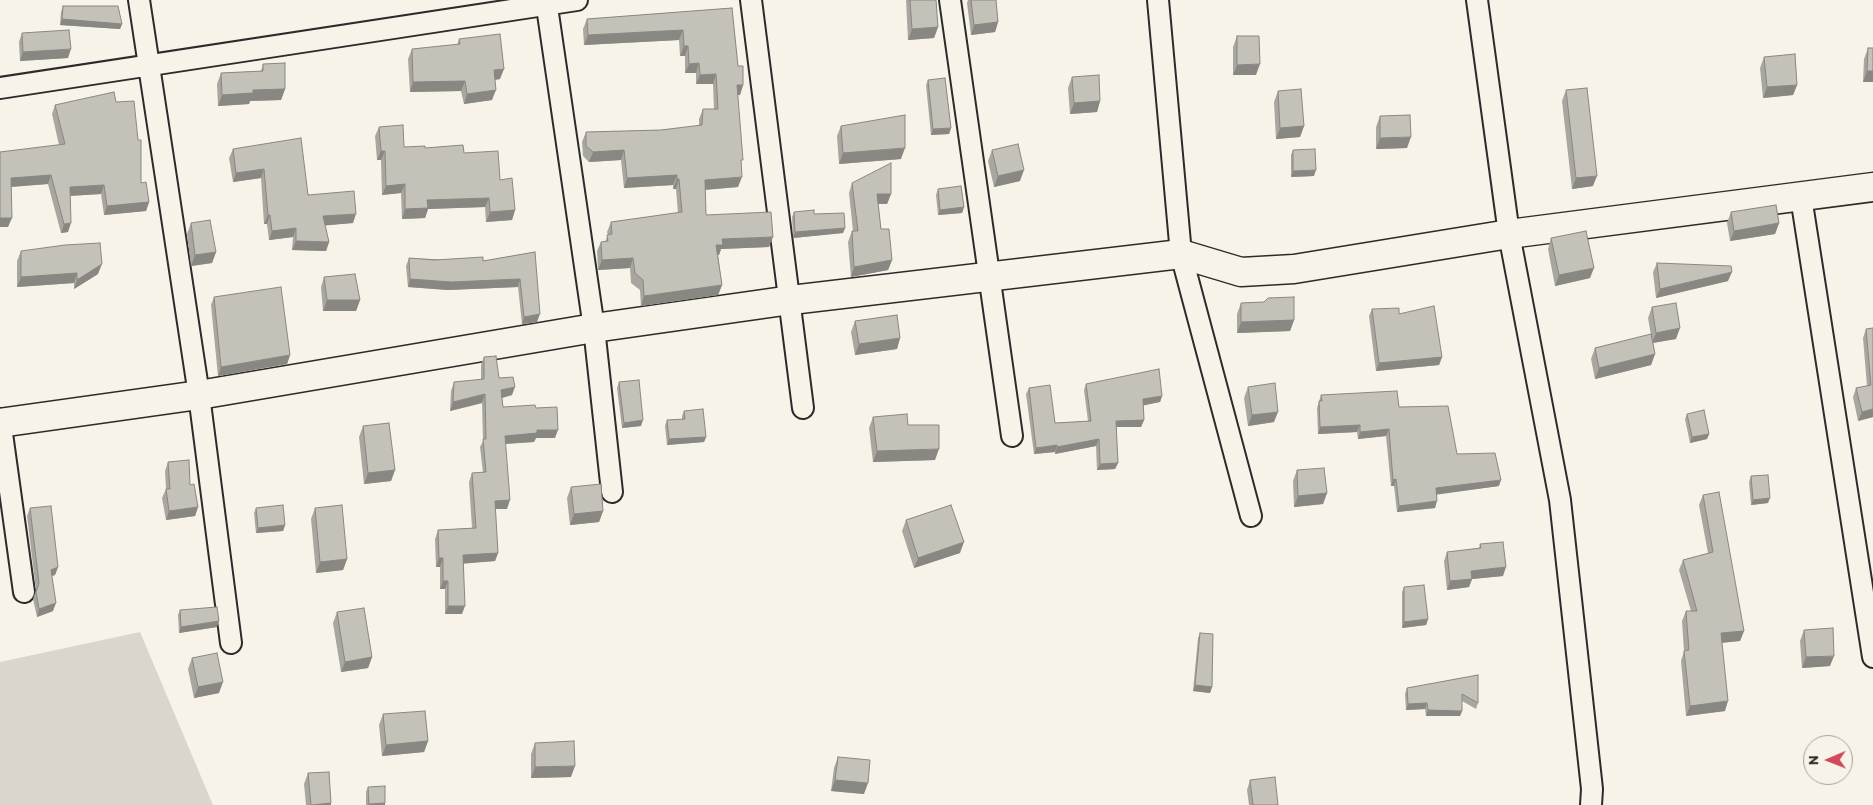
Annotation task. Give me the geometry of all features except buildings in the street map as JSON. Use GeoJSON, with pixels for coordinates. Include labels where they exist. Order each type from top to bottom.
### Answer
{"type":"FeatureCollection","features":[{"type":"Feature","properties":{"kind":"street"},"geometry":{"type":"LineString","coordinates":[[138,0],[150,65],[199,395],[231,643]]}},
{"type":"Feature","properties":{"kind":"street"},"geometry":{"type":"LineString","coordinates":[[0,88],[547,2],[577,0]]}},
{"type":"Feature","properties":{"kind":"street"},"geometry":{"type":"LineString","coordinates":[[750,0],[791,300],[803,408]]}},
{"type":"Feature","properties":{"kind":"street"},"geometry":{"type":"LineString","coordinates":[[950,0],[1012,436]]}},
{"type":"Feature","properties":{"kind":"street"},"geometry":{"type":"LineString","coordinates":[[1158,0],[1181,254],[1251,516]]}},
{"type":"Feature","properties":{"kind":"street"},"geometry":{"type":"LineString","coordinates":[[1477,0],[1509,234],[1560,500],[1592,789],[1591,805]]}},
{"type":"Feature","properties":{"kind":"street"},"geometry":{"type":"LineString","coordinates":[[547,2],[594,328],[612,492]]}},
{"type":"Feature","properties":{"kind":"street"},"geometry":{"type":"LineString","coordinates":[[0,423],[199,395],[594,328],[791,300],[989,275],[1181,254],[1241,272],[1294,269],[1509,234],[1873,187]]}},
{"type":"Feature","properties":{"kind":"street"},"geometry":{"type":"LineString","coordinates":[[1801,197],[1873,657]]}},
{"type":"Feature","properties":{"kind":"street"},"geometry":{"type":"LineString","coordinates":[[0,419],[24,592]]}},
{"type":"Feature","properties":{"kind":"shaded area"},"geometry":{"type":"Polygon","coordinates":[[[140,632],[213,805],[0,805],[0,662],[140,632]]]}}]}
